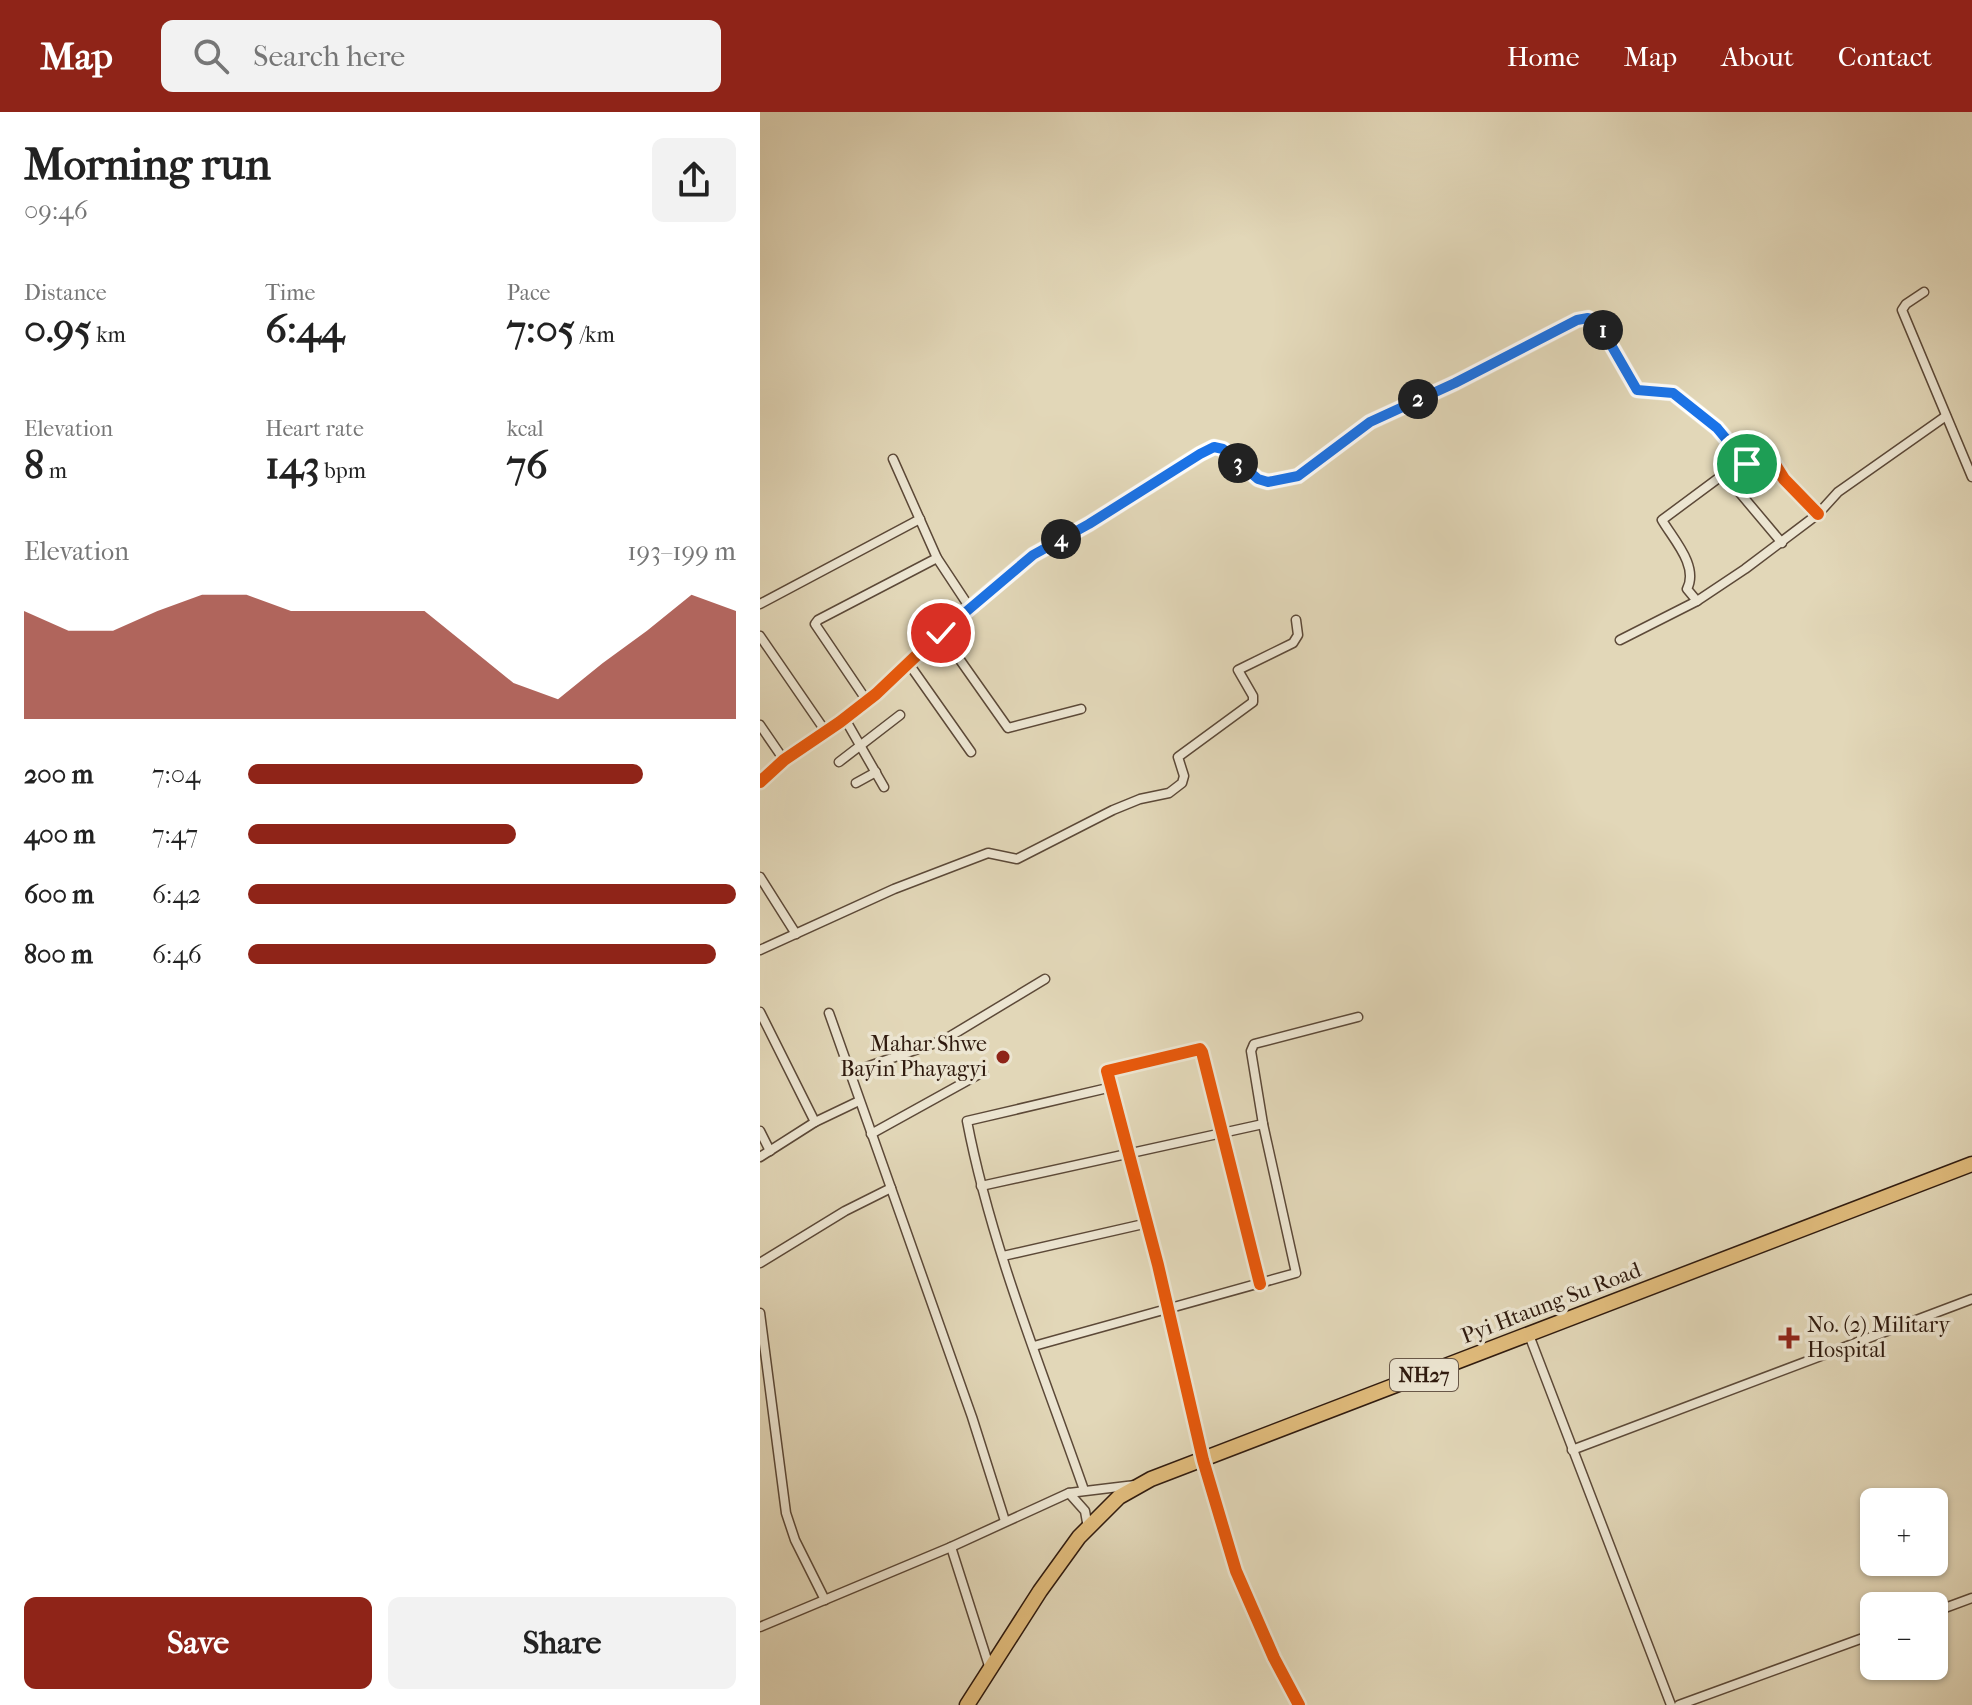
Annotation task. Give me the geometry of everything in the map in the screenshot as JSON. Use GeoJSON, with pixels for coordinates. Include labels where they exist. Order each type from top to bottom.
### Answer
{"type":"FeatureCollection","features":[{"type":"Feature","properties":{"kind":"highway","name":"Pyi Htaung Su Road"},"geometry":{"type":"LineString","coordinates":[[967,1705],[1040,1591],[1088,1528],[1119,1497],[1140,1485],[1972,1164]]}},
{"type":"Feature","properties":{"kind":"street"},"geometry":{"type":"LineString","coordinates":[[1924,292],[1902,310],[1972,477]]}},
{"type":"Feature","properties":{"kind":"street"},"geometry":{"type":"LineString","coordinates":[[760,782],[784,760],[867,701],[1033,555],[1089,524],[1200,454],[1214,447],[1223,449],[1258,479],[1268,482],[1298,476],[1370,422],[1455,383],[1577,320],[1588,318],[1604,331],[1637,390],[1673,393],[1717,428],[1747,464],[1771,458],[1784,479],[1818,514]]}},
{"type":"Feature","properties":{"kind":"street"},"geometry":{"type":"LineString","coordinates":[[1620,640],[1697,601],[1782,543],[1818,514],[1838,492],[1946,416]]}},
{"type":"Feature","properties":{"kind":"street"},"geometry":{"type":"LineString","coordinates":[[893,459],[937,558],[970,608]]}},
{"type":"Feature","properties":{"kind":"street"},"geometry":{"type":"LineString","coordinates":[[1697,601],[1687,589],[1691,581],[1690,566],[1662,520],[1724,474],[1782,543]]}},
{"type":"Feature","properties":{"kind":"street"},"geometry":{"type":"LineString","coordinates":[[760,604],[920,519]]}},
{"type":"Feature","properties":{"kind":"street"},"geometry":{"type":"LineString","coordinates":[[867,701],[815,624],[937,558]]}},
{"type":"Feature","properties":{"kind":"street"},"geometry":{"type":"LineString","coordinates":[[760,950],[954,865],[988,853],[1017,859],[1113,810],[1140,799],[1169,793],[1182,783],[1184,776],[1178,757],[1253,702],[1253,696],[1238,670],[1293,643],[1298,635],[1296,620]]}},
{"type":"Feature","properties":{"kind":"street"},"geometry":{"type":"LineString","coordinates":[[941,633],[1008,728],[1081,709]]}},
{"type":"Feature","properties":{"kind":"street"},"geometry":{"type":"LineString","coordinates":[[760,636],[763,648],[826,732]]}},
{"type":"Feature","properties":{"kind":"street"},"geometry":{"type":"LineString","coordinates":[[909,664],[971,752]]}},
{"type":"Feature","properties":{"kind":"street"},"geometry":{"type":"LineString","coordinates":[[839,762],[900,715]]}},
{"type":"Feature","properties":{"kind":"street"},"geometry":{"type":"LineString","coordinates":[[845,719],[884,787]]}},
{"type":"Feature","properties":{"kind":"street"},"geometry":{"type":"LineString","coordinates":[[760,725],[784,760]]}},
{"type":"Feature","properties":{"kind":"street"},"geometry":{"type":"LineString","coordinates":[[856,783],[876,772]]}},
{"type":"Feature","properties":{"kind":"street"},"geometry":{"type":"LineString","coordinates":[[760,877],[796,934]]}},
{"type":"Feature","properties":{"kind":"street"},"geometry":{"type":"LineString","coordinates":[[849,1073],[944,1040],[1045,979]]}},
{"type":"Feature","properties":{"kind":"street"},"geometry":{"type":"LineString","coordinates":[[760,1013],[815,1122]]}},
{"type":"Feature","properties":{"kind":"street"},"geometry":{"type":"LineString","coordinates":[[829,1013],[972,1417],[1005,1521]]}},
{"type":"Feature","properties":{"kind":"street"},"geometry":{"type":"LineString","coordinates":[[1034,1346],[1296,1273],[1263,1124],[1251,1051],[1254,1044],[1358,1017]]}},
{"type":"Feature","properties":{"kind":"street"},"geometry":{"type":"LineString","coordinates":[[1260,1284],[1200,1049],[1107,1071],[1148,1223],[1203,1460],[1236,1571],[1274,1658],[1299,1705]]}},
{"type":"Feature","properties":{"kind":"street"},"geometry":{"type":"LineString","coordinates":[[871,1134],[983,1072]]}},
{"type":"Feature","properties":{"kind":"street"},"geometry":{"type":"LineString","coordinates":[[1084,1490],[1003,1256],[981,1186],[967,1121],[1112,1087]]}},
{"type":"Feature","properties":{"kind":"street"},"geometry":{"type":"LineString","coordinates":[[760,1157],[815,1122],[859,1101]]}},
{"type":"Feature","properties":{"kind":"street"},"geometry":{"type":"LineString","coordinates":[[981,1186],[1263,1124]]}},
{"type":"Feature","properties":{"kind":"street"},"geometry":{"type":"LineString","coordinates":[[760,1131],[770,1151]]}},
{"type":"Feature","properties":{"kind":"street"},"geometry":{"type":"LineString","coordinates":[[760,1263],[845,1211],[891,1188]]}},
{"type":"Feature","properties":{"kind":"street"},"geometry":{"type":"LineString","coordinates":[[1003,1256],[1148,1223]]}},
{"type":"Feature","properties":{"kind":"street"},"geometry":{"type":"LineString","coordinates":[[1572,1450],[1972,1299]]}},
{"type":"Feature","properties":{"kind":"street"},"geometry":{"type":"LineString","coordinates":[[760,1313],[786,1513],[795,1540],[825,1600]]}},
{"type":"Feature","properties":{"kind":"street"},"geometry":{"type":"LineString","coordinates":[[1529,1335],[1671,1705]]}},
{"type":"Feature","properties":{"kind":"street"},"geometry":{"type":"LineString","coordinates":[[760,1627],[951,1547],[1069,1493],[1140,1485]]}},
{"type":"Feature","properties":{"kind":"street"},"geometry":{"type":"LineString","coordinates":[[1069,1493],[1085,1511],[1088,1528]]}},
{"type":"Feature","properties":{"kind":"street"},"geometry":{"type":"LineString","coordinates":[[951,1547],[991,1670]]}},
{"type":"Feature","properties":{"kind":"street"},"geometry":{"type":"LineString","coordinates":[[1948,1607],[1972,1598]]}},
{"type":"Feature","properties":{"kind":"street"},"geometry":{"type":"LineString","coordinates":[[1679,1705],[1860,1639]]}},
{"type":"Feature","properties":{"kind":"cycle path"},"geometry":{"type":"LineString","coordinates":[[760,782],[784,760],[876,694],[938,635],[1033,555],[1089,524],[1200,454],[1214,447],[1223,449],[1258,479],[1268,482],[1298,476],[1370,422],[1455,383],[1577,320],[1588,318],[1599,324],[1637,390],[1673,393],[1717,428],[1747,464],[1771,458],[1784,479],[1818,514]]}},
{"type":"Feature","properties":{"kind":"cycle path"},"geometry":{"type":"LineString","coordinates":[[1260,1284],[1200,1049],[1107,1071],[1158,1265],[1203,1460],[1236,1571],[1274,1658],[1299,1705]]}},
{"type":"Feature","properties":{"kind":"place","name":"Mahar Shwe Bayin Phayagyi"},"geometry":{"type":"Point","coordinates":[1003,1057]}},
{"type":"Feature","properties":{"kind":"place","name":"No. (2) Military Hospital"},"geometry":{"type":"Point","coordinates":[1789,1338]}},
{"type":"Feature","properties":{"kind":"route"},"geometry":{"type":"LineString","coordinates":[[941,633],[1033,555],[1214,447],[1223,449],[1258,479],[1268,482],[1298,476],[1370,422],[1455,383],[1577,320],[1588,318],[1599,324],[1637,390],[1673,393],[1717,428],[1747,464]]}}]}
